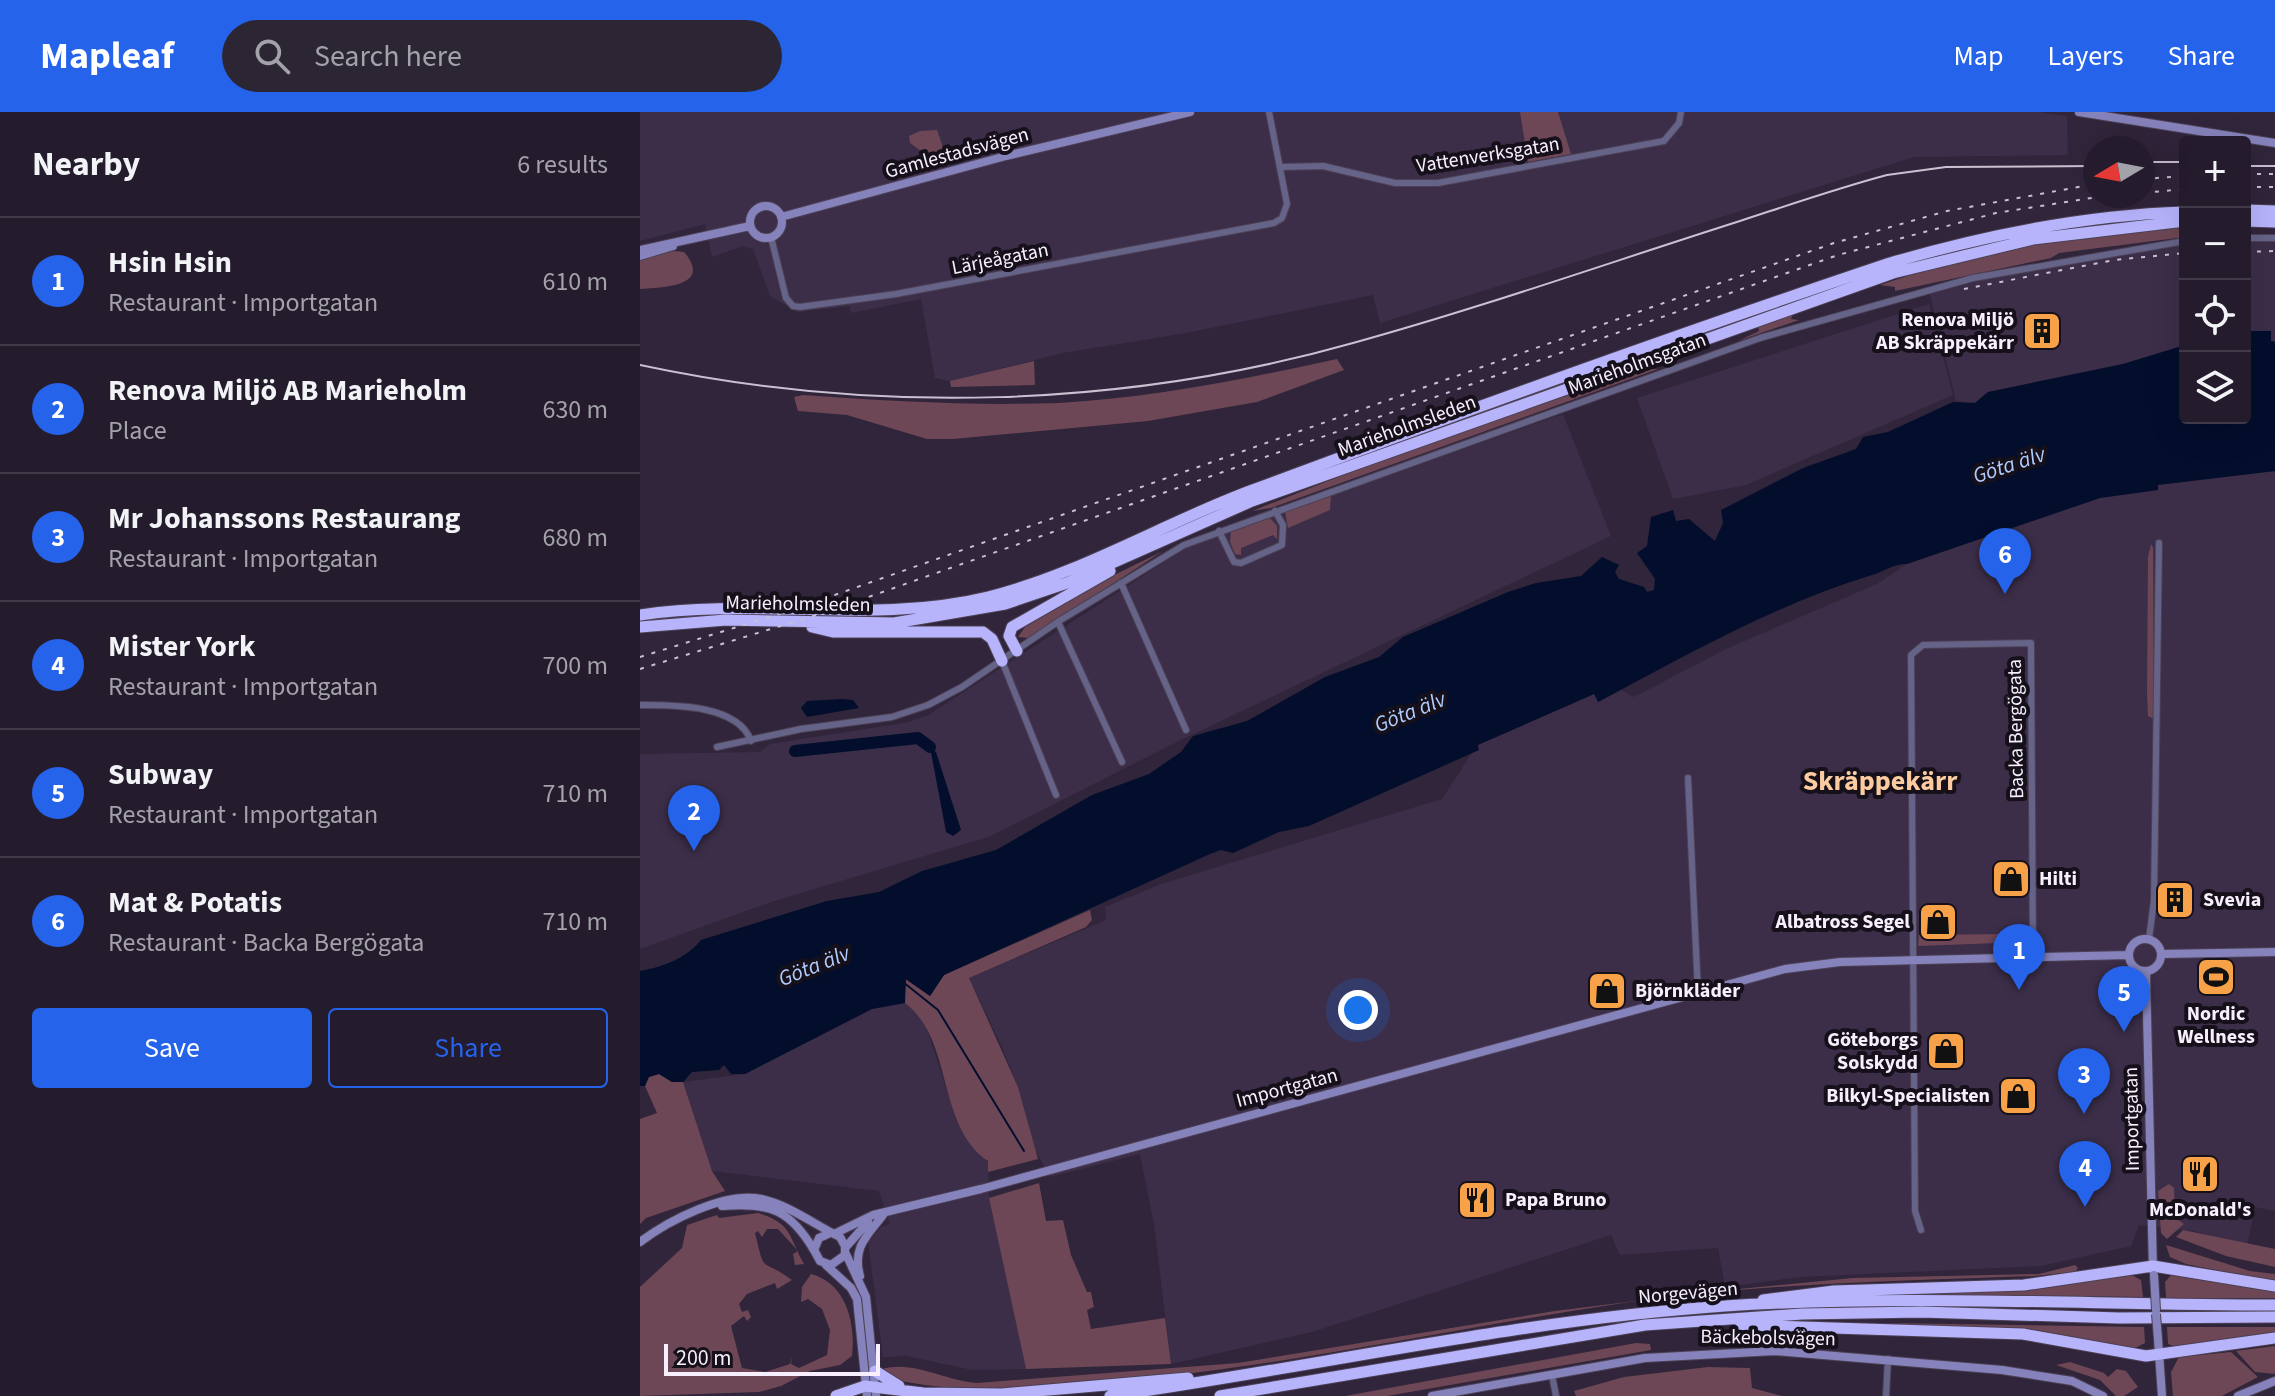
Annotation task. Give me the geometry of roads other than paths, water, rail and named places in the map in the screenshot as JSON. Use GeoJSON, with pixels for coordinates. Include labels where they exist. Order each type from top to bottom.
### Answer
{"type":"FeatureCollection","features":[{"type":"Feature","properties":{"kind":"highway"},"geometry":{"type":"LineString","coordinates":[[2251,210],[2275,211]]}},
{"type":"Feature","properties":{"kind":"highway","name":"Marieholmsleden"},"geometry":{"type":"LineString","coordinates":[[640,615],[733,607],[913,610],[991,596],[1052,577],[1250,491],[1890,263],[1968,241],[2043,226],[2179,213]]}},
{"type":"Feature","properties":{"kind":"highway"},"geometry":{"type":"LineString","coordinates":[[2251,221],[2275,222]]}},
{"type":"Feature","properties":{"kind":"highway","name":"Marieholmsleden"},"geometry":{"type":"LineString","coordinates":[[640,627],[688,622],[777,620],[894,623],[969,613],[1044,592],[1218,515],[1314,478],[1893,273],[2033,239],[2179,222]]}},
{"type":"Feature","properties":{"kind":"highway"},"geometry":{"type":"LineString","coordinates":[[1017,651],[1009,636],[1012,627],[1147,549]]}},
{"type":"Feature","properties":{"kind":"highway"},"geometry":{"type":"LineString","coordinates":[[777,620],[833,632],[983,632],[992,639],[1002,661]]}},
{"type":"Feature","properties":{"kind":"highway"},"geometry":{"type":"LineString","coordinates":[[1726,1306],[1834,1291],[2037,1284],[2153,1271],[2275,1286]]}},
{"type":"Feature","properties":{"kind":"highway","name":"Norgevägen"},"geometry":{"type":"LineString","coordinates":[[1110,1396],[1260,1375],[1510,1332],[1726,1306],[1921,1302],[2275,1305]]}},
{"type":"Feature","properties":{"kind":"highway","name":"Norgevägen"},"geometry":{"type":"LineString","coordinates":[[1220,1396],[1645,1325],[1697,1321],[1921,1312],[2119,1318],[2275,1317]]}},
{"type":"Feature","properties":{"kind":"highway"},"geometry":{"type":"LineString","coordinates":[[1697,1321],[1726,1325],[2023,1334],[2140,1356],[2275,1338]]}},
{"type":"Feature","properties":{"kind":"highway"},"geometry":{"type":"LineString","coordinates":[[875,1371],[895,1385],[935,1393]]}},
{"type":"Feature","properties":{"kind":"highway"},"geometry":{"type":"LineString","coordinates":[[836,1396],[871,1391],[1002,1394],[1216,1375],[1260,1375]]}},
{"type":"Feature","properties":{"kind":"street","name":"Gamlestadsvägen"},"geometry":{"type":"LineString","coordinates":[[640,253],[750,226],[752,213],[763,206],[775,209],[781,217],[1006,156],[1190,112]]}},
{"type":"Feature","properties":{"kind":"street"},"geometry":{"type":"LineString","coordinates":[[1269,112],[1281,167]]}},
{"type":"Feature","properties":{"kind":"street","name":"Vattenverksgatan"},"geometry":{"type":"LineString","coordinates":[[1281,167],[1323,166],[1395,183],[1438,183],[1664,141],[1679,123],[1681,112]]}},
{"type":"Feature","properties":{"kind":"street"},"geometry":{"type":"LineString","coordinates":[[2079,112],[2275,143]]}},
{"type":"Feature","properties":{"kind":"street","name":"Lärjeågatan"},"geometry":{"type":"LineString","coordinates":[[771,237],[786,298],[793,306],[896,294],[1274,223],[1282,218],[1287,204],[1281,167]]}},
{"type":"Feature","properties":{"kind":"street"},"geometry":{"type":"LineString","coordinates":[[750,226],[758,236],[771,237],[780,228],[781,217]]}},
{"type":"Feature","properties":{"kind":"street"},"geometry":{"type":"LineString","coordinates":[[2251,238],[2275,238]]}},
{"type":"Feature","properties":{"kind":"street","name":"Marieholmsgatan"},"geometry":{"type":"LineString","coordinates":[[717,747],[801,729],[851,725],[905,714],[962,687],[1169,552],[1219,531],[1806,323],[1987,275],[2179,242]]}},
{"type":"Feature","properties":{"kind":"street"},"geometry":{"type":"LineString","coordinates":[[1219,531],[1234,562],[1241,563],[1282,545],[1283,525],[1275,511]]}},
{"type":"Feature","properties":{"kind":"street"},"geometry":{"type":"LineString","coordinates":[[2149,939],[2154,900],[2159,543]]}},
{"type":"Feature","properties":{"kind":"street"},"geometry":{"type":"LineString","coordinates":[[1121,583],[1186,730]]}},
{"type":"Feature","properties":{"kind":"street"},"geometry":{"type":"LineString","coordinates":[[1058,622],[1122,762]]}},
{"type":"Feature","properties":{"kind":"street","name":"Backa Bergögata"},"geometry":{"type":"LineString","coordinates":[[1914,960],[1911,655],[1923,645],[2031,643],[2033,957]]}},
{"type":"Feature","properties":{"kind":"street"},"geometry":{"type":"LineString","coordinates":[[1002,661],[1056,795]]}},
{"type":"Feature","properties":{"kind":"street"},"geometry":{"type":"LineString","coordinates":[[640,705],[707,711],[731,720],[751,741]]}},
{"type":"Feature","properties":{"kind":"street"},"geometry":{"type":"LineString","coordinates":[[1688,778],[1698,993]]}},
{"type":"Feature","properties":{"kind":"street"},"geometry":{"type":"LineString","coordinates":[[2149,939],[2158,945],[2162,954],[2158,966],[2146,971],[2134,967],[2129,955],[2135,942],[2149,939]]}},
{"type":"Feature","properties":{"kind":"street"},"geometry":{"type":"LineString","coordinates":[[2162,954],[2275,952]]}},
{"type":"Feature","properties":{"kind":"street","name":"Importgatan"},"geometry":{"type":"LineString","coordinates":[[845,1250],[869,1221],[883,1215],[1808,965],[2129,955]]}},
{"type":"Feature","properties":{"kind":"street"},"geometry":{"type":"LineString","coordinates":[[1914,960],[1915,1211],[1921,1230]]}},
{"type":"Feature","properties":{"kind":"street","name":"Importgatan"},"geometry":{"type":"LineString","coordinates":[[2146,971],[2153,1271],[2162,1396]]}},
{"type":"Feature","properties":{"kind":"street"},"geometry":{"type":"LineString","coordinates":[[640,1242],[674,1220],[713,1206],[745,1198],[761,1199],[785,1207],[831,1234],[845,1250],[863,1290]]}},
{"type":"Feature","properties":{"kind":"street"},"geometry":{"type":"LineString","coordinates":[[713,1206],[746,1204],[777,1211],[796,1223],[815,1252],[851,1288],[857,1299],[871,1391]]}},
{"type":"Feature","properties":{"kind":"street","name":"Importgatan"},"geometry":{"type":"LineString","coordinates":[[831,1234],[873,1215],[883,1215]]}},
{"type":"Feature","properties":{"kind":"street"},"geometry":{"type":"LineString","coordinates":[[871,1391],[875,1371],[857,1260],[858,1245],[883,1215]]}},
{"type":"Feature","properties":{"kind":"street"},"geometry":{"type":"LineString","coordinates":[[815,1252],[817,1240],[831,1234]]}},
{"type":"Feature","properties":{"kind":"street"},"geometry":{"type":"LineString","coordinates":[[825,1264],[838,1263],[845,1250]]}},
{"type":"Feature","properties":{"kind":"street","name":"Bäckebolsvägen"},"geometry":{"type":"LineString","coordinates":[[1432,1396],[1645,1358],[1776,1351],[1888,1359],[2044,1376],[2072,1381],[2103,1396]]}},
{"type":"Feature","properties":{"kind":"street"},"geometry":{"type":"LineString","coordinates":[[1886,1396],[1888,1359]]}},
{"type":"Feature","properties":{"kind":"street"},"geometry":{"type":"LineString","coordinates":[[1552,1375],[1556,1396]]}},
{"type":"Feature","properties":{"kind":"street"},"geometry":{"type":"LineString","coordinates":[[2238,1396],[2275,1381]]}},
{"type":"Feature","properties":{"kind":"water","name":"Göta älv"},"geometry":{"type":"Polygon","coordinates":[[[2251,331],[2271,331],[2271,341],[2275,342],[2275,471],[2158,485],[2158,490],[2100,498],[1907,564],[1893,566],[1801,600],[1598,702],[1594,694],[1478,745],[1479,750],[1309,826],[1279,832],[1233,853],[1221,850],[1210,854],[944,975],[930,996],[906,979],[905,1003],[872,1009],[745,1074],[731,1074],[724,1065],[719,1070],[692,1072],[683,1082],[672,1082],[659,1074],[649,1077],[645,1086],[640,1086],[640,971],[673,961],[701,940],[827,901],[879,892],[922,871],[996,850],[1092,795],[1149,774],[1181,752],[1193,736],[1247,721],[1325,677],[1379,657],[1403,637],[1508,592],[1536,583],[1581,576],[1602,557],[1619,565],[1615,572],[1619,579],[1644,587],[1647,592],[1654,590],[1655,579],[1637,553],[1647,546],[1651,517],[1673,510],[1676,521],[1689,519],[1715,541],[1723,523],[1721,510],[1803,468],[1856,449],[1863,437],[1888,432],[1953,402],[1975,403],[1988,392],[2123,364],[2179,347],[2179,424],[2251,424],[2251,331]]]}},
{"type":"Feature","properties":{"kind":"water"},"geometry":{"type":"Polygon","coordinates":[[[853,700],[859,708],[807,717],[801,708],[807,701],[853,700]]]}},
{"type":"Feature","properties":{"kind":"water"},"geometry":{"type":"Polygon","coordinates":[[[930,747],[936,752],[961,830],[953,836],[946,832],[930,747]]]}},
{"type":"Feature","properties":{"kind":"waterway"},"geometry":{"type":"LineString","coordinates":[[795,751],[918,738],[930,747]]}},
{"type":"Feature","properties":{"kind":"waterway"},"geometry":{"type":"LineString","coordinates":[[903,982],[938,1010],[1024,1151]]}},
{"type":"Feature","properties":{"kind":"tram line"},"geometry":{"type":"LineString","coordinates":[[2155,162],[2179,162]]}},
{"type":"Feature","properties":{"kind":"tram line"},"geometry":{"type":"LineString","coordinates":[[640,365],[728,381],[818,392],[908,397],[998,397],[1088,392],[1177,381],[1266,365],[1402,329],[1887,175],[1946,167],[2083,166]]}},
{"type":"Feature","properties":{"kind":"tram line"},"geometry":{"type":"LineString","coordinates":[[2251,166],[2275,166]]}},
{"type":"Feature","properties":{"kind":"railway"},"geometry":{"type":"LineString","coordinates":[[2251,174],[2275,174]]}},
{"type":"Feature","properties":{"kind":"railway"},"geometry":{"type":"LineString","coordinates":[[2155,178],[2179,176]]}},
{"type":"Feature","properties":{"kind":"railway"},"geometry":{"type":"LineString","coordinates":[[640,657],[792,610],[1834,243],[1947,211],[2083,186]]}},
{"type":"Feature","properties":{"kind":"railway"},"geometry":{"type":"LineString","coordinates":[[2251,187],[2275,187]]}},
{"type":"Feature","properties":{"kind":"railway"},"geometry":{"type":"LineString","coordinates":[[2155,192],[2179,190]]}},
{"type":"Feature","properties":{"kind":"railway"},"geometry":{"type":"LineString","coordinates":[[640,669],[823,613],[1838,255],[1996,213],[2083,199]]}},
{"type":"Feature","properties":{"kind":"railway"},"geometry":{"type":"LineString","coordinates":[[2251,252],[2275,251]]}},
{"type":"Feature","properties":{"kind":"railway"},"geometry":{"type":"LineString","coordinates":[[1964,289],[2114,260],[2179,254]]}},
{"type":"Feature","properties":{"kind":"place","name":"Renova Miljö AB Skräppekärr"},"geometry":{"type":"Point","coordinates":[2042,331]}},
{"type":"Feature","properties":{"kind":"place","name":"Mat & Potatis"},"geometry":{"type":"Point","coordinates":[2005,594]}},
{"type":"Feature","properties":{"kind":"place","name":"Renova Miljö AB Marieholm"},"geometry":{"type":"Point","coordinates":[694,851]}},
{"type":"Feature","properties":{"kind":"place","name":"Hilti"},"geometry":{"type":"Point","coordinates":[2011,879]}},
{"type":"Feature","properties":{"kind":"place","name":"Svevia"},"geometry":{"type":"Point","coordinates":[2175,900]}},
{"type":"Feature","properties":{"kind":"place","name":"Albatross Segel"},"geometry":{"type":"Point","coordinates":[1938,922]}},
{"type":"Feature","properties":{"kind":"place","name":"Nordic Wellness"},"geometry":{"type":"Point","coordinates":[2216,977]}},
{"type":"Feature","properties":{"kind":"place","name":"Hsin Hsin"},"geometry":{"type":"Point","coordinates":[2019,990]}},
{"type":"Feature","properties":{"kind":"place","name":"Björnkläder"},"geometry":{"type":"Point","coordinates":[1607,991]}},
{"type":"Feature","properties":{"kind":"place","name":"Subway"},"geometry":{"type":"Point","coordinates":[2124,1032]}},
{"type":"Feature","properties":{"kind":"place","name":"Göteborgs Solskydd"},"geometry":{"type":"Point","coordinates":[1946,1051]}},
{"type":"Feature","properties":{"kind":"place","name":"Bilkyl-Specialisten"},"geometry":{"type":"Point","coordinates":[2018,1096]}},
{"type":"Feature","properties":{"kind":"place","name":"Mr Johanssons Restaurang"},"geometry":{"type":"Point","coordinates":[2084,1114]}},
{"type":"Feature","properties":{"kind":"place","name":"McDonald's"},"geometry":{"type":"Point","coordinates":[2200,1174]}},
{"type":"Feature","properties":{"kind":"place","name":"Papa Bruno"},"geometry":{"type":"Point","coordinates":[1477,1200]}},
{"type":"Feature","properties":{"kind":"place","name":"Mister York"},"geometry":{"type":"Point","coordinates":[2085,1207]}},
{"type":"Feature","properties":{"kind":"district","name":"Skräppekärr"},"geometry":{"type":"Point","coordinates":[1880,781]}}]}
